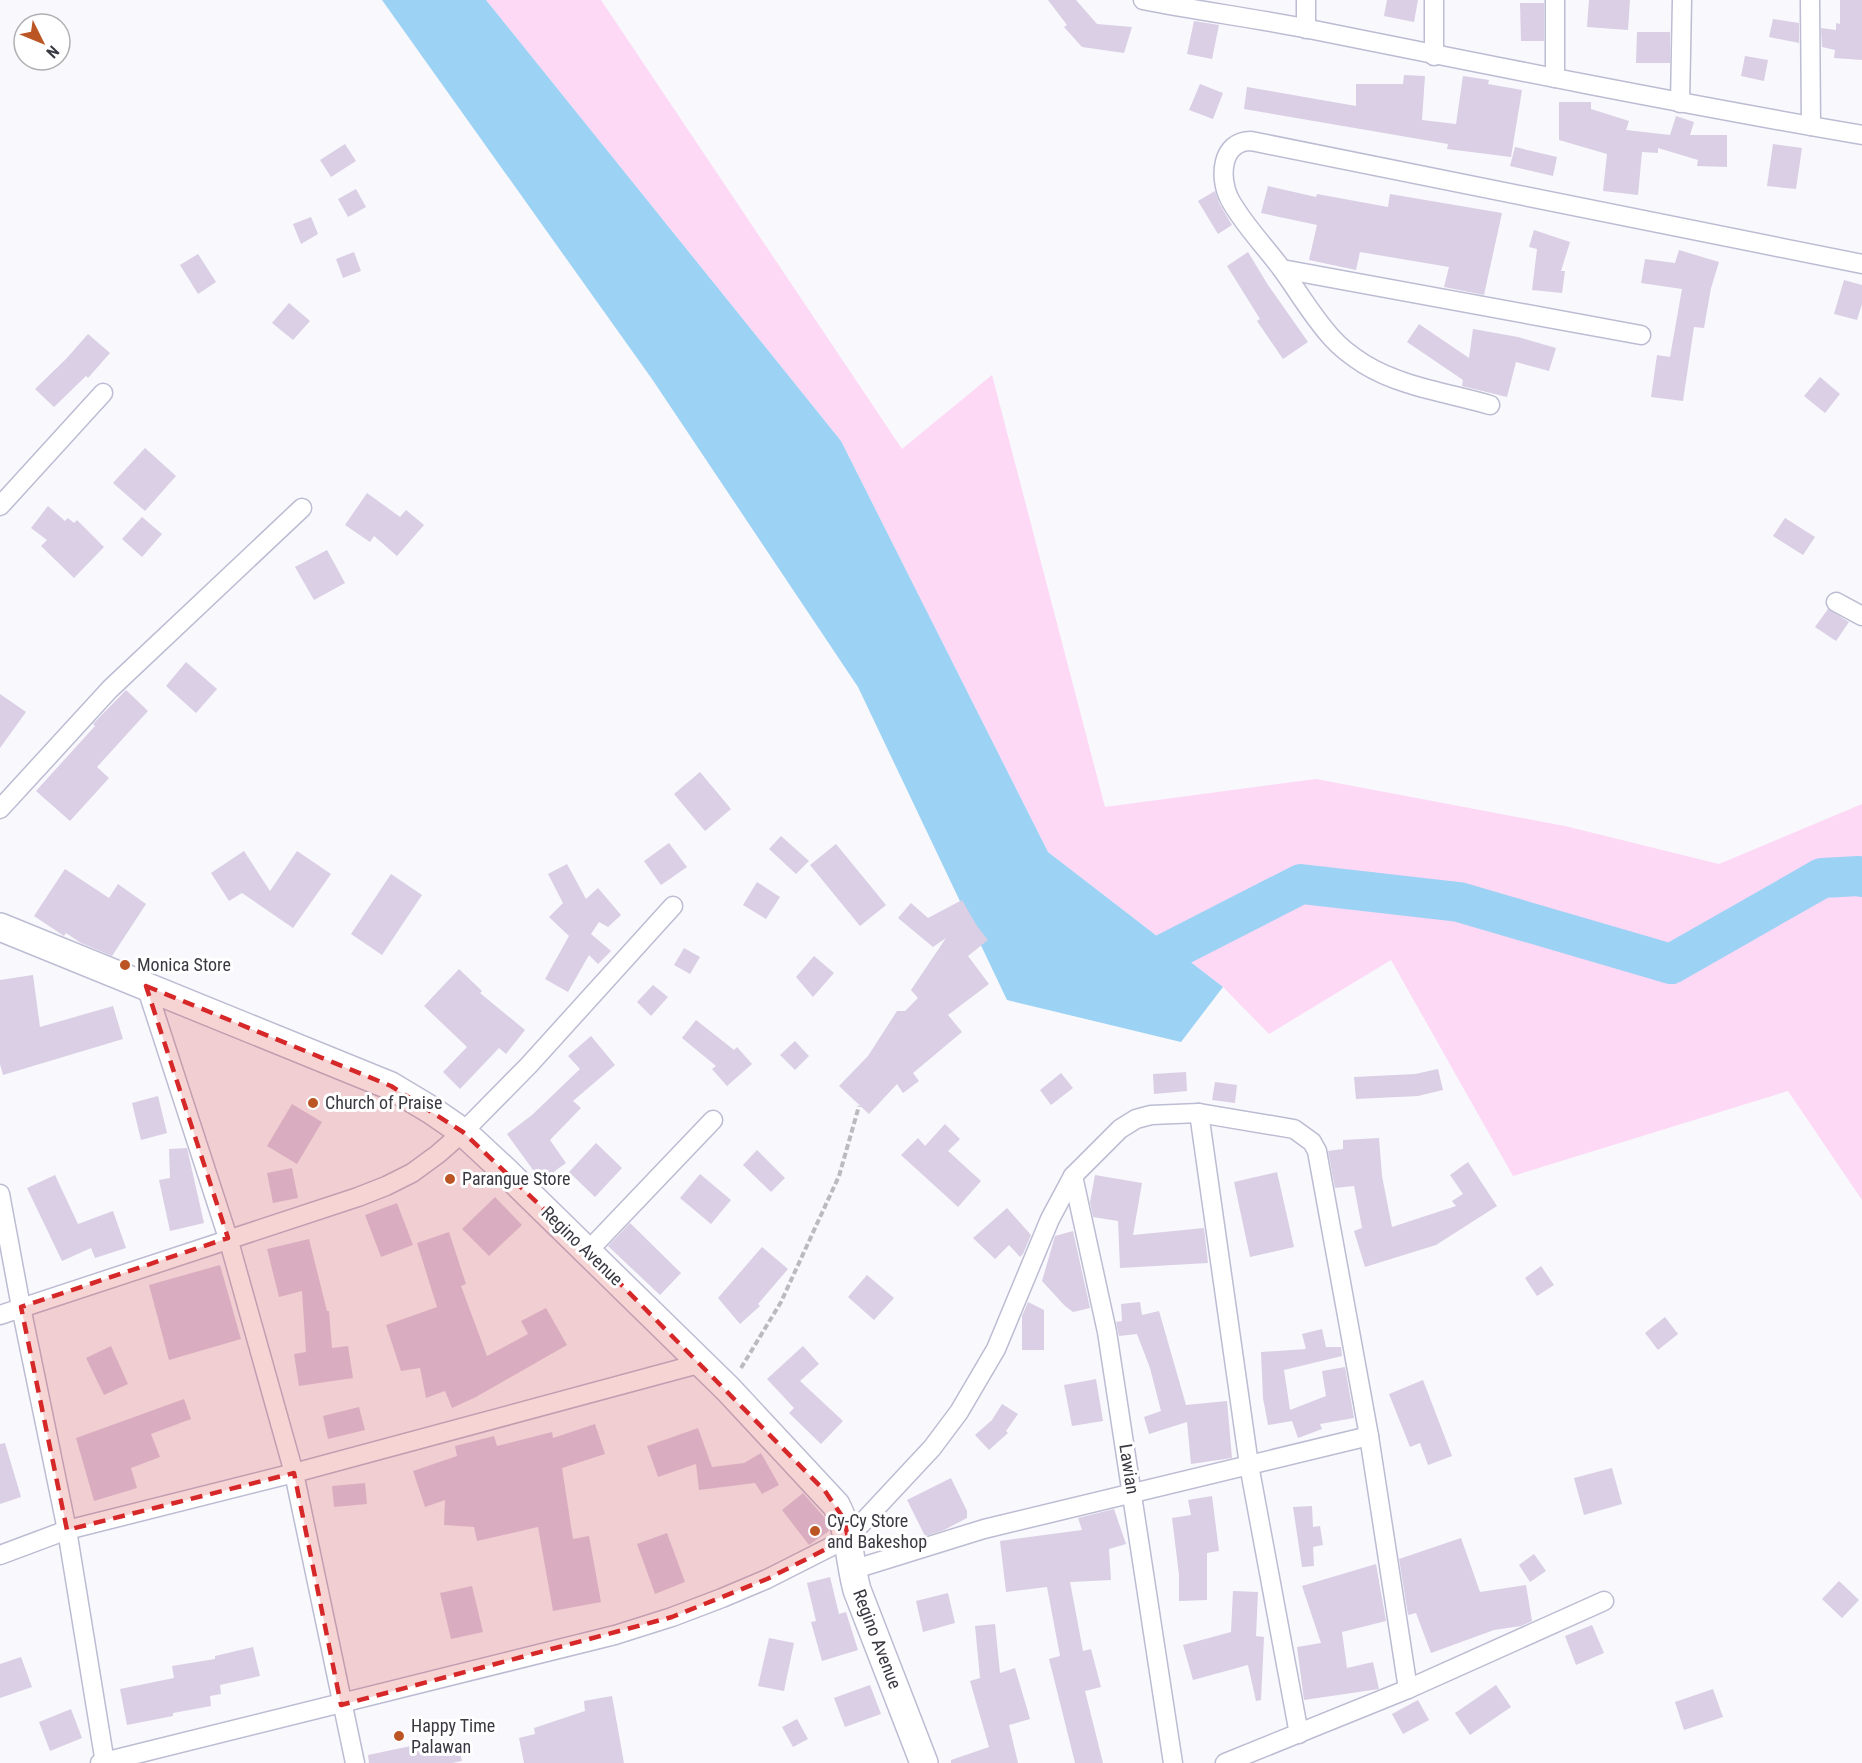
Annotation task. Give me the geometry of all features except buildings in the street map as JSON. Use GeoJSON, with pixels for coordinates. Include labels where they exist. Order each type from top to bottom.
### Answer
{"type":"FeatureCollection","features":[{"type":"Feature","properties":{"kind":"street"},"geometry":{"type":"LineString","coordinates":[[1143,0],[1182,4],[1434,56],[1862,135]]}},
{"type":"Feature","properties":{"kind":"street"},"geometry":{"type":"LineString","coordinates":[[1306,0],[1306,29]]}},
{"type":"Feature","properties":{"kind":"street"},"geometry":{"type":"LineString","coordinates":[[1434,0],[1434,56]]}},
{"type":"Feature","properties":{"kind":"street"},"geometry":{"type":"LineString","coordinates":[[1555,0],[1555,78]]}},
{"type":"Feature","properties":{"kind":"street"},"geometry":{"type":"LineString","coordinates":[[1680,103],[1682,0]]}},
{"type":"Feature","properties":{"kind":"street"},"geometry":{"type":"LineString","coordinates":[[1810,0],[1811,126]]}},
{"type":"Feature","properties":{"kind":"street"},"geometry":{"type":"LineString","coordinates":[[1490,405],[1396,379],[1364,364],[1334,340],[1312,314],[1282,269],[1240,215],[1229,196],[1225,184],[1224,161],[1229,152],[1243,141],[1251,141],[1862,264]]}},
{"type":"Feature","properties":{"kind":"street"},"geometry":{"type":"LineString","coordinates":[[1282,269],[1641,335]]}},
{"type":"Feature","properties":{"kind":"street"},"geometry":{"type":"LineString","coordinates":[[0,506],[103,393]]}},
{"type":"Feature","properties":{"kind":"street"},"geometry":{"type":"LineString","coordinates":[[0,809],[110,689],[302,508]]}},
{"type":"Feature","properties":{"kind":"street"},"geometry":{"type":"LineString","coordinates":[[1836,602],[1862,616]]}},
{"type":"Feature","properties":{"kind":"street"},"geometry":{"type":"LineString","coordinates":[[0,1315],[386,1186],[412,1173],[463,1132],[521,1074],[673,906]]}},
{"type":"Feature","properties":{"kind":"street","name":"Regino Avenue"},"geometry":{"type":"LineString","coordinates":[[0,927],[391,1086],[463,1132],[728,1389],[836,1504],[844,1519],[857,1590],[924,1763]]}},
{"type":"Feature","properties":{"kind":"street"},"geometry":{"type":"LineString","coordinates":[[146,986],[228,1238],[294,1473],[355,1763]]}},
{"type":"Feature","properties":{"kind":"street"},"geometry":{"type":"LineString","coordinates":[[1199,1113],[1249,1465],[1299,1734]]}},
{"type":"Feature","properties":{"kind":"street"},"geometry":{"type":"LineString","coordinates":[[0,1194],[67,1530],[103,1763],[615,1635],[672,1617],[766,1579],[848,1538],[932,1448],[977,1383],[996,1349],[1050,1219],[1073,1176],[1120,1129],[1136,1119],[1151,1115],[1199,1113],[1294,1129],[1312,1142],[1317,1151],[1369,1436],[1408,1689]]}},
{"type":"Feature","properties":{"kind":"street"},"geometry":{"type":"LineString","coordinates":[[588,1251],[713,1119]]}},
{"type":"Feature","properties":{"kind":"street","name":"Lawian"},"geometry":{"type":"LineString","coordinates":[[1073,1176],[1107,1332],[1173,1763]]}},
{"type":"Feature","properties":{"kind":"street"},"geometry":{"type":"LineString","coordinates":[[0,1555],[67,1530],[294,1473],[702,1364]]}},
{"type":"Feature","properties":{"kind":"street"},"geometry":{"type":"LineString","coordinates":[[852,1570],[984,1529],[1132,1491],[1369,1436]]}},
{"type":"Feature","properties":{"kind":"street"},"geometry":{"type":"LineString","coordinates":[[1225,1763],[1408,1689],[1604,1602]]}},
{"type":"Feature","properties":{"kind":"path"},"geometry":{"type":"LineString","coordinates":[[728,1389],[781,1302],[791,1281],[839,1176],[859,1106]]}},
{"type":"Feature","properties":{"kind":"highlighted area"},"geometry":{"type":"Polygon","coordinates":[[[146,986],[391,1086],[463,1132],[588,1251],[825,1491],[844,1519],[848,1538],[767,1579],[672,1617],[341,1705],[294,1473],[67,1530],[21,1307],[228,1238],[146,986]]]}},
{"type":"Feature","properties":{"kind":"shaded area"},"geometry":{"type":"Polygon","coordinates":[[[486,0],[601,0],[902,449],[992,375],[1105,807],[1316,779],[1565,826],[1719,864],[1862,804],[1862,1200],[1788,1091],[1513,1176],[1391,960],[1269,1034],[1223,987],[1048,852],[841,441],[486,0]]]}},
{"type":"Feature","properties":{"kind":"water"},"geometry":{"type":"Polygon","coordinates":[[[382,0],[486,0],[841,441],[1048,852],[1223,987],[1181,1042],[1007,1000],[858,687],[652,379],[382,0]]]}},
{"type":"Feature","properties":{"kind":"waterway"},"geometry":{"type":"LineString","coordinates":[[1125,974],[1301,884],[1459,902],[1671,964],[1822,878],[1862,877]]}},
{"type":"Feature","properties":{"kind":"place","name":"Monica Store"},"geometry":{"type":"Point","coordinates":[125,965]}},
{"type":"Feature","properties":{"kind":"place","name":"Church of Praise"},"geometry":{"type":"Point","coordinates":[313,1103]}},
{"type":"Feature","properties":{"kind":"place","name":"Parangue Store"},"geometry":{"type":"Point","coordinates":[450,1179]}},
{"type":"Feature","properties":{"kind":"place","name":"Cy-Cy Store and Bakeshop"},"geometry":{"type":"Point","coordinates":[815,1531]}},
{"type":"Feature","properties":{"kind":"place","name":"Happy Time Palawan"},"geometry":{"type":"Point","coordinates":[399,1736]}}]}
